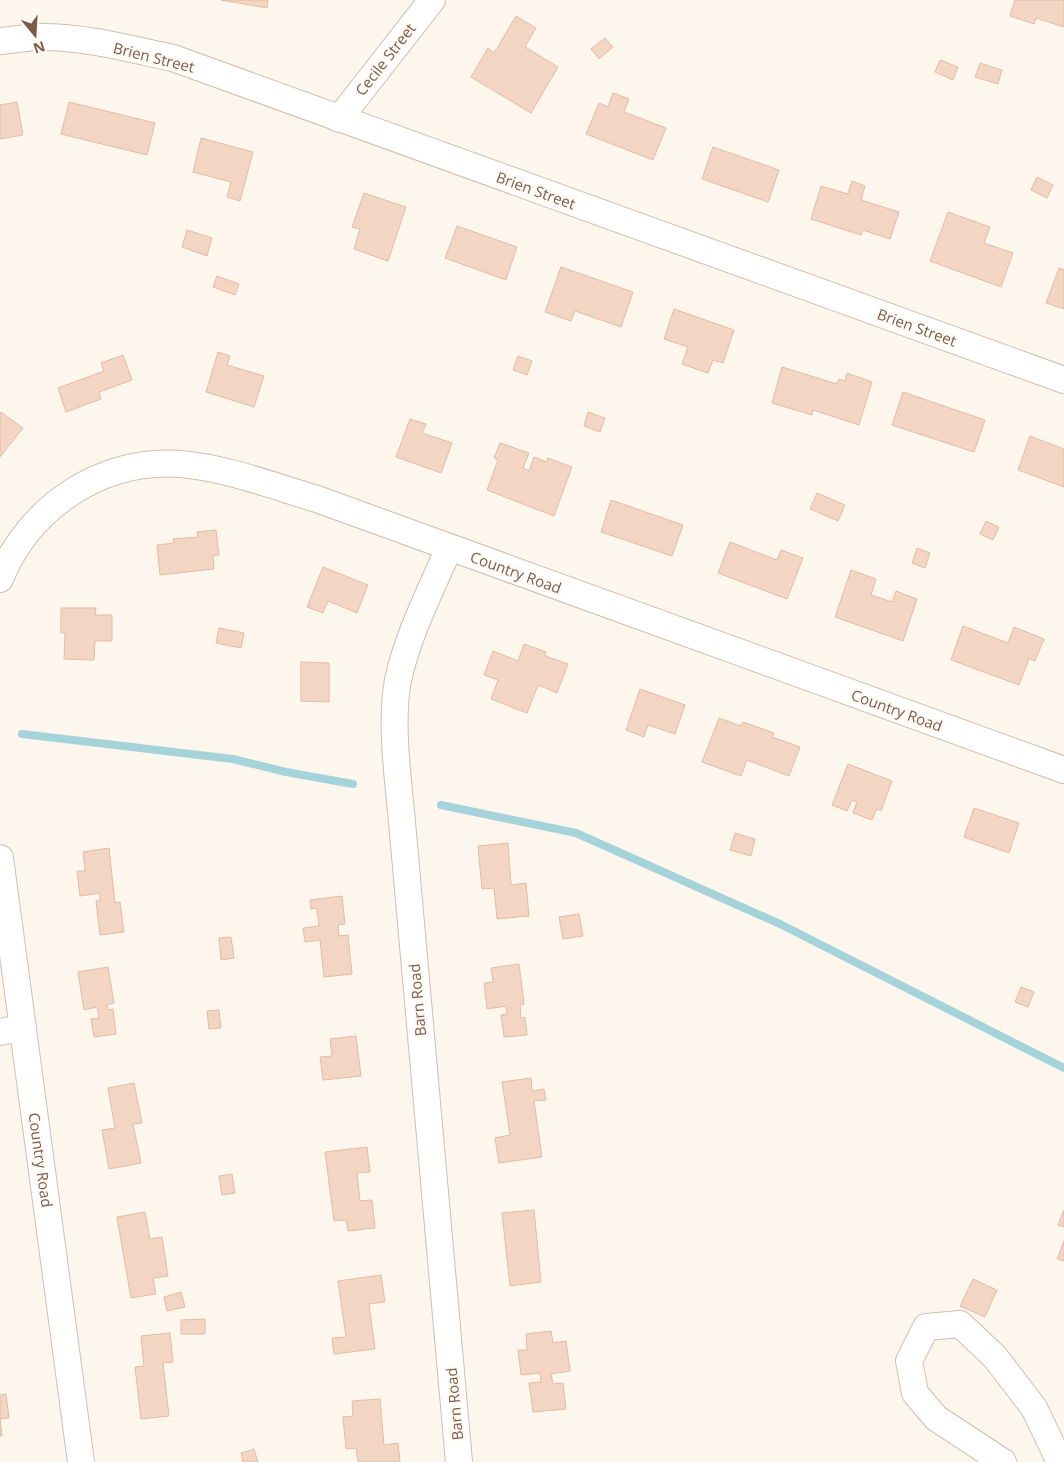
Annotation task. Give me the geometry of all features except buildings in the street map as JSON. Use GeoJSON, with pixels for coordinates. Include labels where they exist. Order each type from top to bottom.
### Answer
{"type":"FeatureCollection","features":[{"type":"Feature","properties":{"kind":"street","name":"Cecile Street"},"geometry":{"type":"LineString","coordinates":[[339,119],[432,0]]}},
{"type":"Feature","properties":{"kind":"street","name":"Brien Street"},"geometry":{"type":"LineString","coordinates":[[0,41],[42,37],[72,39],[172,58],[1064,380]]}},
{"type":"Feature","properties":{"kind":"street","name":"Country Road"},"geometry":{"type":"LineString","coordinates":[[0,579],[10,559],[28,532],[52,506],[66,495],[98,478],[132,467],[181,464],[202,467],[317,499],[1064,770]]}},
{"type":"Feature","properties":{"kind":"street","name":"Barn Road"},"geometry":{"type":"LineString","coordinates":[[449,548],[402,664],[396,696],[396,728],[402,822],[459,1462]]}},
{"type":"Feature","properties":{"kind":"street","name":"Country Road"},"geometry":{"type":"LineString","coordinates":[[0,858],[11,1030],[80,1462]]}},
{"type":"Feature","properties":{"kind":"street"},"geometry":{"type":"LineString","coordinates":[[1003,1462],[936,1418],[915,1393],[909,1361],[926,1327],[960,1324],[995,1357],[1034,1408],[1060,1462]]}},
{"type":"Feature","properties":{"kind":"waterway"},"geometry":{"type":"LineString","coordinates":[[22,734],[233,759],[286,772],[353,784]]}},
{"type":"Feature","properties":{"kind":"waterway"},"geometry":{"type":"LineString","coordinates":[[441,805],[576,833],[778,923],[1064,1068]]}}]}
